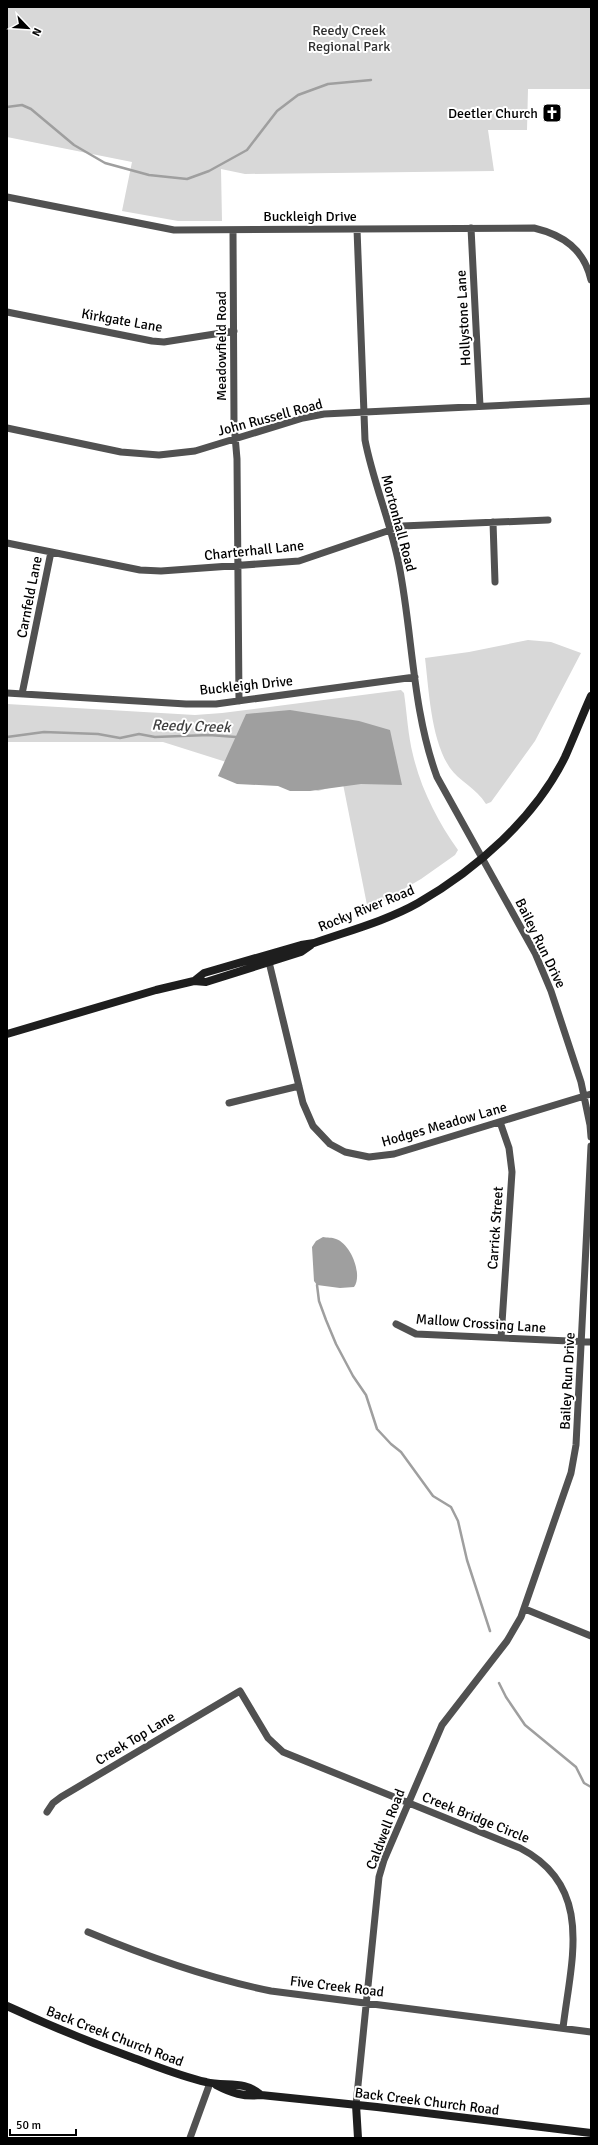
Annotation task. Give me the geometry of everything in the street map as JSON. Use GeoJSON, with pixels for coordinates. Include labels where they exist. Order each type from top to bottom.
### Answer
{"type":"FeatureCollection","features":[{"type":"Feature","properties":{"kind":"street","name":"Buckleigh Drive"},"geometry":{"type":"LineString","coordinates":[[7,197],[174,230],[534,228],[549,231],[569,242],[578,250],[588,270],[591,280]]}},
{"type":"Feature","properties":{"kind":"street","name":"Hollystone Lane"},"geometry":{"type":"LineString","coordinates":[[471,228],[480,406]]}},
{"type":"Feature","properties":{"kind":"street","name":"Mortonhall Road"},"geometry":{"type":"LineString","coordinates":[[357,229],[364,440],[390,528],[399,565],[414,677],[426,747],[437,777],[483,857]]}},
{"type":"Feature","properties":{"kind":"street","name":"Meadowfield Road"},"geometry":{"type":"LineString","coordinates":[[233,230],[239,701]]}},
{"type":"Feature","properties":{"kind":"street","name":"Kirkgate Lane"},"geometry":{"type":"LineString","coordinates":[[7,312],[152,341],[164,342],[234,331]]}},
{"type":"Feature","properties":{"kind":"street","name":"John Russell Road"},"geometry":{"type":"LineString","coordinates":[[7,428],[121,452],[159,455],[195,451],[235,438],[324,414],[591,401]]}},
{"type":"Feature","properties":{"kind":"street","name":"Charterhall Lane"},"geometry":{"type":"LineString","coordinates":[[7,543],[147,570],[182,570],[299,561],[390,528],[402,526],[548,520]]}},
{"type":"Feature","properties":{"kind":"street"},"geometry":{"type":"LineString","coordinates":[[493,522],[495,582]]}},
{"type":"Feature","properties":{"kind":"street","name":"Carnfeld Lane"},"geometry":{"type":"LineString","coordinates":[[22,694],[51,552]]}},
{"type":"Feature","properties":{"kind":"street","name":"Buckleigh Drive"},"geometry":{"type":"LineString","coordinates":[[7,693],[186,704],[216,704],[414,677]]}},
{"type":"Feature","properties":{"kind":"street","name":"Rocky River Road"},"geometry":{"type":"LineString","coordinates":[[194,981],[204,973],[301,945],[314,943],[388,916],[417,903],[462,874],[483,857],[520,821],[551,780],[564,758],[591,696]]}},
{"type":"Feature","properties":{"kind":"street","name":"Bailey Run Drive"},"geometry":{"type":"LineString","coordinates":[[483,857],[535,953],[551,991],[581,1082],[591,1137]]}},
{"type":"Feature","properties":{"kind":"street","name":"Rocky River Road"},"geometry":{"type":"LineString","coordinates":[[7,1034],[194,981],[206,982],[301,952],[314,943]]}},
{"type":"Feature","properties":{"kind":"street","name":"Hodges Meadow Lane"},"geometry":{"type":"LineString","coordinates":[[269,962],[303,1103],[313,1126],[330,1144],[345,1152],[369,1157],[394,1154],[591,1094]]}},
{"type":"Feature","properties":{"kind":"street"},"geometry":{"type":"LineString","coordinates":[[229,1104],[299,1086]]}},
{"type":"Feature","properties":{"kind":"street","name":"Carrick Street"},"geometry":{"type":"LineString","coordinates":[[500,1122],[509,1148],[512,1172],[501,1338]]}},
{"type":"Feature","properties":{"kind":"street","name":"Bailey Run Drive"},"geometry":{"type":"LineString","coordinates":[[525,1609],[571,1473],[576,1445],[591,1146]]}},
{"type":"Feature","properties":{"kind":"street","name":"Mallow Crossing Lane"},"geometry":{"type":"LineString","coordinates":[[396,1324],[416,1334],[591,1342]]}},
{"type":"Feature","properties":{"kind":"street"},"geometry":{"type":"LineString","coordinates":[[525,1609],[591,1636]]}},
{"type":"Feature","properties":{"kind":"street","name":"Caldwell Road"},"geometry":{"type":"LineString","coordinates":[[358,2138],[356,2105],[381,1868],[442,1725],[507,1641],[525,1609]]}},
{"type":"Feature","properties":{"kind":"street","name":"Creek Bridge Circle"},"geometry":{"type":"LineString","coordinates":[[240,1690],[268,1738],[283,1752],[520,1848],[540,1860],[557,1878],[570,1904],[574,1932],[563,2028]]}},
{"type":"Feature","properties":{"kind":"street","name":"Creek Top Lane"},"geometry":{"type":"LineString","coordinates":[[47,1812],[53,1803],[61,1797],[240,1690]]}},
{"type":"Feature","properties":{"kind":"street","name":"Five Creek Road"},"geometry":{"type":"LineString","coordinates":[[88,1932],[167,1964],[219,1979],[291,1994],[591,2032]]}},
{"type":"Feature","properties":{"kind":"street","name":"Back Creek Church Road"},"geometry":{"type":"LineString","coordinates":[[7,2006],[117,2052],[184,2077],[213,2084],[233,2084],[253,2088],[261,2095],[591,2133]]}},
{"type":"Feature","properties":{"kind":"street"},"geometry":{"type":"LineString","coordinates":[[190,2138],[213,2084]]}},
{"type":"Feature","properties":{"kind":"green space","name":"Reedy Creek Regional Park"},"geometry":{"type":"Polygon","coordinates":[[[7,7],[591,7],[591,89],[528,89],[527,130],[488,130],[494,171],[245,174],[221,169],[222,221],[178,221],[122,211],[132,162],[7,137],[7,7]]]}},
{"type":"Feature","properties":{"kind":"green space"},"geometry":{"type":"Polygon","coordinates":[[[528,640],[551,642],[581,653],[535,741],[491,802],[486,804],[477,793],[453,772],[444,757],[435,730],[432,715],[425,658],[469,652],[528,640]]]}},
{"type":"Feature","properties":{"kind":"green space"},"geometry":{"type":"Polygon","coordinates":[[[401,690],[404,693],[411,747],[416,768],[425,793],[437,817],[458,850],[455,855],[421,879],[368,910],[343,784],[318,791],[163,742],[7,742],[7,704],[195,715],[222,713],[401,690]]]}},
{"type":"Feature","properties":{"kind":"shaded area"},"geometry":{"type":"Polygon","coordinates":[[[290,710],[359,721],[390,730],[402,785],[361,784],[310,791],[290,791],[278,786],[237,784],[218,776],[246,714],[290,710]]]}},
{"type":"Feature","properties":{"kind":"shaded area"},"geometry":{"type":"Polygon","coordinates":[[[323,1237],[334,1238],[341,1242],[351,1253],[357,1275],[354,1287],[340,1288],[317,1285],[314,1281],[312,1247],[316,1241],[323,1237]]]}},
{"type":"Feature","properties":{"kind":"waterway"},"geometry":{"type":"LineString","coordinates":[[7,107],[22,105],[31,109],[74,145],[105,163],[149,175],[187,179],[209,171],[247,150],[277,111],[298,95],[328,84],[371,80]]}},
{"type":"Feature","properties":{"kind":"waterway","name":"Reedy Creek"},"geometry":{"type":"LineString","coordinates":[[7,737],[44,732],[98,734],[120,738],[139,734],[155,737],[209,735],[236,737]]}},
{"type":"Feature","properties":{"kind":"waterway"},"geometry":{"type":"LineString","coordinates":[[317,1285],[319,1301],[326,1320],[336,1344],[353,1376],[366,1395],[377,1429],[401,1452],[433,1496],[451,1507],[458,1521],[467,1560],[490,1631]]}},
{"type":"Feature","properties":{"kind":"waterway"},"geometry":{"type":"LineString","coordinates":[[499,1683],[506,1697],[525,1725],[576,1767],[584,1783],[591,1787]]}},
{"type":"Feature","properties":{"kind":"place","name":"Deetler Church"},"geometry":{"type":"Point","coordinates":[552,113]}}]}
